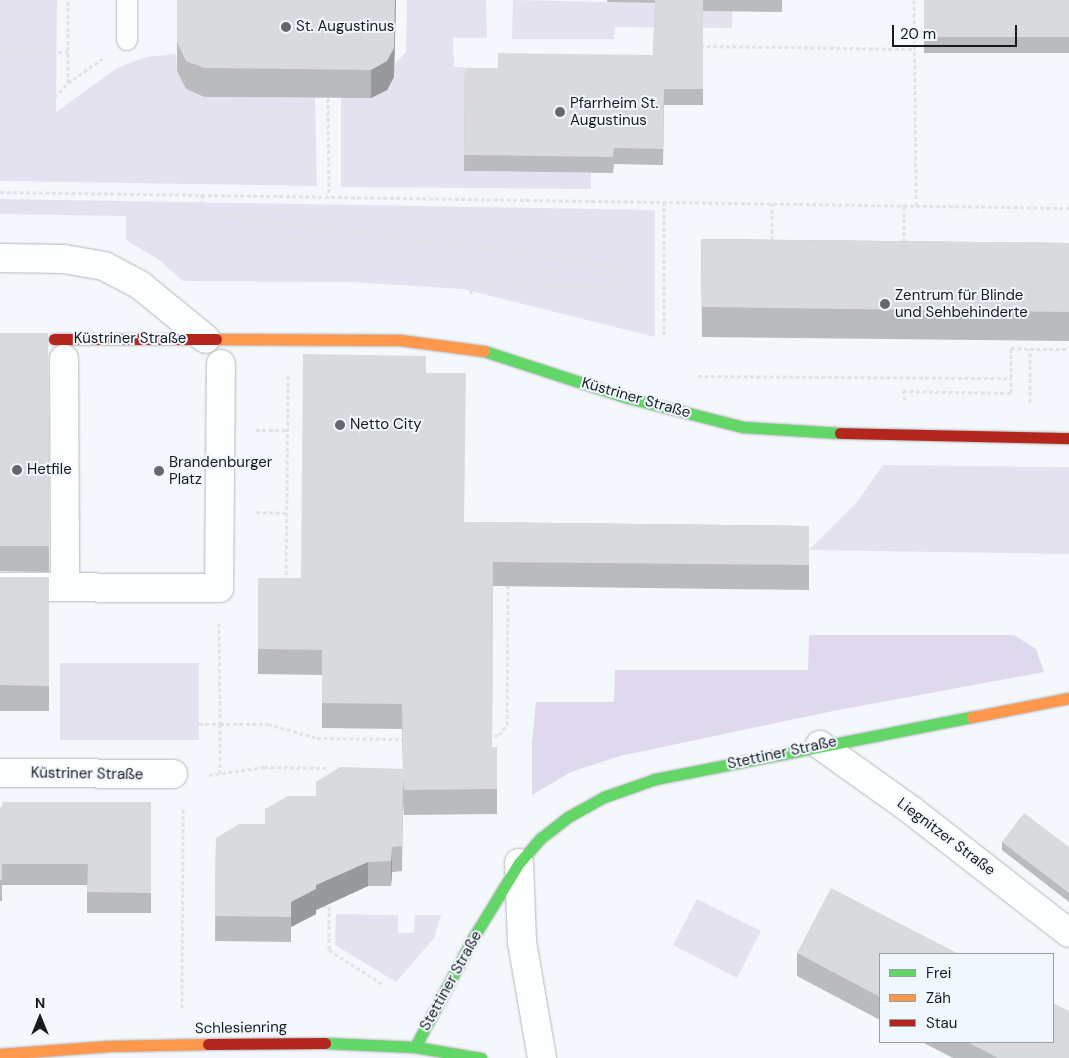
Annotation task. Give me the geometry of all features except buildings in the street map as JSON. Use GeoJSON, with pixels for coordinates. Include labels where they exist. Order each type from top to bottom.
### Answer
{"type":"FeatureCollection","features":[{"type":"Feature","properties":{"kind":"street","name":"Küstriner Straße"},"geometry":{"type":"LineString","coordinates":[[0,258],[64,259],[104,266],[140,285],[206,339]]}},
{"type":"Feature","properties":{"kind":"street","name":"Küstriner Straße"},"geometry":{"type":"LineString","coordinates":[[59,349],[206,339],[400,340],[490,352],[629,398],[744,428],[881,436],[1069,438]]}},
{"type":"Feature","properties":{"kind":"street"},"geometry":{"type":"LineString","coordinates":[[59,349],[65,587]]}},
{"type":"Feature","properties":{"kind":"street"},"geometry":{"type":"LineString","coordinates":[[0,587],[219,588],[221,364]]}},
{"type":"Feature","properties":{"kind":"street","name":"Stettiner Straße"},"geometry":{"type":"LineString","coordinates":[[415,1047],[473,938],[519,863],[554,828],[604,797],[655,779],[820,745],[1069,698]]}},
{"type":"Feature","properties":{"kind":"street","name":"Liegnitzer Straße"},"geometry":{"type":"LineString","coordinates":[[820,745],[911,810],[1069,933]]}},
{"type":"Feature","properties":{"kind":"street","name":"Küstriner Straße"},"geometry":{"type":"LineString","coordinates":[[0,773],[173,774]]}},
{"type":"Feature","properties":{"kind":"street"},"geometry":{"type":"LineString","coordinates":[[519,863],[522,942],[542,1058]]}},
{"type":"Feature","properties":{"kind":"street","name":"Schlesienring"},"geometry":{"type":"LineString","coordinates":[[0,1054],[227,1042],[348,1042],[415,1047],[481,1058]]}},
{"type":"Feature","properties":{"kind":"lane"},"geometry":{"type":"LineString","coordinates":[[127,0],[127,40]]}},
{"type":"Feature","properties":{"kind":"path"},"geometry":{"type":"LineString","coordinates":[[68,0],[68,83]]}},
{"type":"Feature","properties":{"kind":"path"},"geometry":{"type":"LineString","coordinates":[[914,0],[916,206]]}},
{"type":"Feature","properties":{"kind":"path"},"geometry":{"type":"LineString","coordinates":[[0,153],[68,83],[127,40]]}},
{"type":"Feature","properties":{"kind":"path"},"geometry":{"type":"LineString","coordinates":[[693,46],[914,48]]}},
{"type":"Feature","properties":{"kind":"path"},"geometry":{"type":"LineString","coordinates":[[0,52],[68,52]]}},
{"type":"Feature","properties":{"kind":"path"},"geometry":{"type":"LineString","coordinates":[[328,98],[328,195]]}},
{"type":"Feature","properties":{"kind":"path"},"geometry":{"type":"LineString","coordinates":[[0,192],[328,195],[1069,208]]}},
{"type":"Feature","properties":{"kind":"path"},"geometry":{"type":"LineString","coordinates":[[202,194],[202,213],[619,265],[619,287],[471,284],[471,296]]}},
{"type":"Feature","properties":{"kind":"path"},"geometry":{"type":"LineString","coordinates":[[664,201],[664,338]]}},
{"type":"Feature","properties":{"kind":"path"},"geometry":{"type":"LineString","coordinates":[[772,203],[772,249]]}},
{"type":"Feature","properties":{"kind":"path"},"geometry":{"type":"LineString","coordinates":[[904,205],[904,250]]}},
{"type":"Feature","properties":{"kind":"path"},"geometry":{"type":"LineString","coordinates":[[286,589],[288,339]]}},
{"type":"Feature","properties":{"kind":"path"},"geometry":{"type":"LineString","coordinates":[[913,400],[904,400],[904,391],[1011,393],[1011,348],[1069,349]]}},
{"type":"Feature","properties":{"kind":"path"},"geometry":{"type":"LineString","coordinates":[[1020,401],[1030,401],[1030,349]]}},
{"type":"Feature","properties":{"kind":"path"},"geometry":{"type":"LineString","coordinates":[[699,376],[1011,378]]}},
{"type":"Feature","properties":{"kind":"path"},"geometry":{"type":"LineString","coordinates":[[267,430],[287,430]]}},
{"type":"Feature","properties":{"kind":"path"},"geometry":{"type":"LineString","coordinates":[[267,512],[287,513]]}},
{"type":"Feature","properties":{"kind":"path"},"geometry":{"type":"LineString","coordinates":[[479,739],[499,735],[507,725],[508,576]]}},
{"type":"Feature","properties":{"kind":"path"},"geometry":{"type":"LineString","coordinates":[[219,588],[220,775],[264,767],[327,768]]}},
{"type":"Feature","properties":{"kind":"path"},"geometry":{"type":"LineString","coordinates":[[198,724],[268,724],[317,738],[412,739]]}},
{"type":"Feature","properties":{"kind":"path"},"geometry":{"type":"LineString","coordinates":[[182,997],[183,804]]}},
{"type":"Feature","properties":{"kind":"path"},"geometry":{"type":"LineString","coordinates":[[316,906],[329,906],[329,950],[384,986]]}},
{"type":"Feature","properties":{"kind":"shaded area"},"geometry":{"type":"Polygon","coordinates":[[[0,0],[57,0],[56,112],[117,68],[146,57],[176,54],[177,71],[186,89],[203,97],[315,98],[317,186],[0,181],[0,0]]]}},
{"type":"Feature","properties":{"kind":"shaded area"},"geometry":{"type":"Polygon","coordinates":[[[407,0],[486,0],[487,38],[453,38],[454,67],[498,69],[464,171],[591,173],[591,189],[341,187],[341,98],[394,77],[396,62],[406,52],[407,0]]]}},
{"type":"Feature","properties":{"kind":"shaded area"},"geometry":{"type":"Polygon","coordinates":[[[513,0],[654,3],[654,0],[733,0],[732,28],[615,27],[614,39],[512,39],[513,0]]]}},
{"type":"Feature","properties":{"kind":"shaded area"},"geometry":{"type":"Polygon","coordinates":[[[0,199],[655,210],[655,337],[463,289],[351,282],[183,281],[158,259],[126,240],[126,216],[0,214],[0,199]]]}},
{"type":"Feature","properties":{"kind":"shaded area"},"geometry":{"type":"Polygon","coordinates":[[[883,465],[1069,467],[1069,554],[809,550],[857,502],[883,465]]]}},
{"type":"Feature","properties":{"kind":"shaded area"},"geometry":{"type":"Polygon","coordinates":[[[809,635],[1014,635],[1036,649],[1044,672],[833,711],[620,756],[571,772],[532,795],[532,744],[536,702],[614,702],[615,670],[808,670],[809,635]]]}},
{"type":"Feature","properties":{"kind":"shaded area"},"geometry":{"type":"Polygon","coordinates":[[[60,663],[199,663],[199,740],[60,740],[60,663]]]}},
{"type":"Feature","properties":{"kind":"shaded area"},"geometry":{"type":"Polygon","coordinates":[[[697,899],[761,931],[737,978],[673,945],[697,899]]]}},
{"type":"Feature","properties":{"kind":"shaded area"},"geometry":{"type":"Polygon","coordinates":[[[336,914],[398,915],[398,933],[414,933],[415,915],[441,915],[434,938],[396,982],[335,945],[336,914]]]}},
{"type":"Feature","properties":{"kind":"traffic: fast"},"geometry":{"type":"LineString","coordinates":[[484,351],[629,398],[743,427],[840,433]]}},
{"type":"Feature","properties":{"kind":"traffic: fast"},"geometry":{"type":"LineString","coordinates":[[415,1047],[473,938],[519,863],[541,838],[568,817],[604,797],[655,779],[972,717]]}},
{"type":"Feature","properties":{"kind":"traffic: fast"},"geometry":{"type":"LineString","coordinates":[[325,1043],[415,1047],[481,1058]]}},
{"type":"Feature","properties":{"kind":"traffic: slow"},"geometry":{"type":"LineString","coordinates":[[216,339],[400,340],[484,351]]}},
{"type":"Feature","properties":{"kind":"traffic: slow"},"geometry":{"type":"LineString","coordinates":[[972,717],[1069,698]]}},
{"type":"Feature","properties":{"kind":"traffic: slow"},"geometry":{"type":"LineString","coordinates":[[0,1054],[109,1046],[208,1044]]}},
{"type":"Feature","properties":{"kind":"traffic: jam"},"geometry":{"type":"LineString","coordinates":[[54,339],[216,339]]}},
{"type":"Feature","properties":{"kind":"traffic: jam"},"geometry":{"type":"LineString","coordinates":[[840,433],[1069,438]]}},
{"type":"Feature","properties":{"kind":"traffic: jam"},"geometry":{"type":"LineString","coordinates":[[208,1044],[325,1043]]}},
{"type":"Feature","properties":{"kind":"place","name":"St. Augustinus"},"geometry":{"type":"Point","coordinates":[286,27]}},
{"type":"Feature","properties":{"kind":"place","name":"Pfarrheim St. Augustinus"},"geometry":{"type":"Point","coordinates":[560,112]}},
{"type":"Feature","properties":{"kind":"place","name":"Zentrum für Blinde und Sehbehinderte"},"geometry":{"type":"Point","coordinates":[885,304]}},
{"type":"Feature","properties":{"kind":"place","name":"Netto City"},"geometry":{"type":"Point","coordinates":[340,425]}},
{"type":"Feature","properties":{"kind":"place","name":"Hetfile"},"geometry":{"type":"Point","coordinates":[17,470]}},
{"type":"Feature","properties":{"kind":"place","name":"Brandenburger Platz"},"geometry":{"type":"Point","coordinates":[159,471]}}]}
